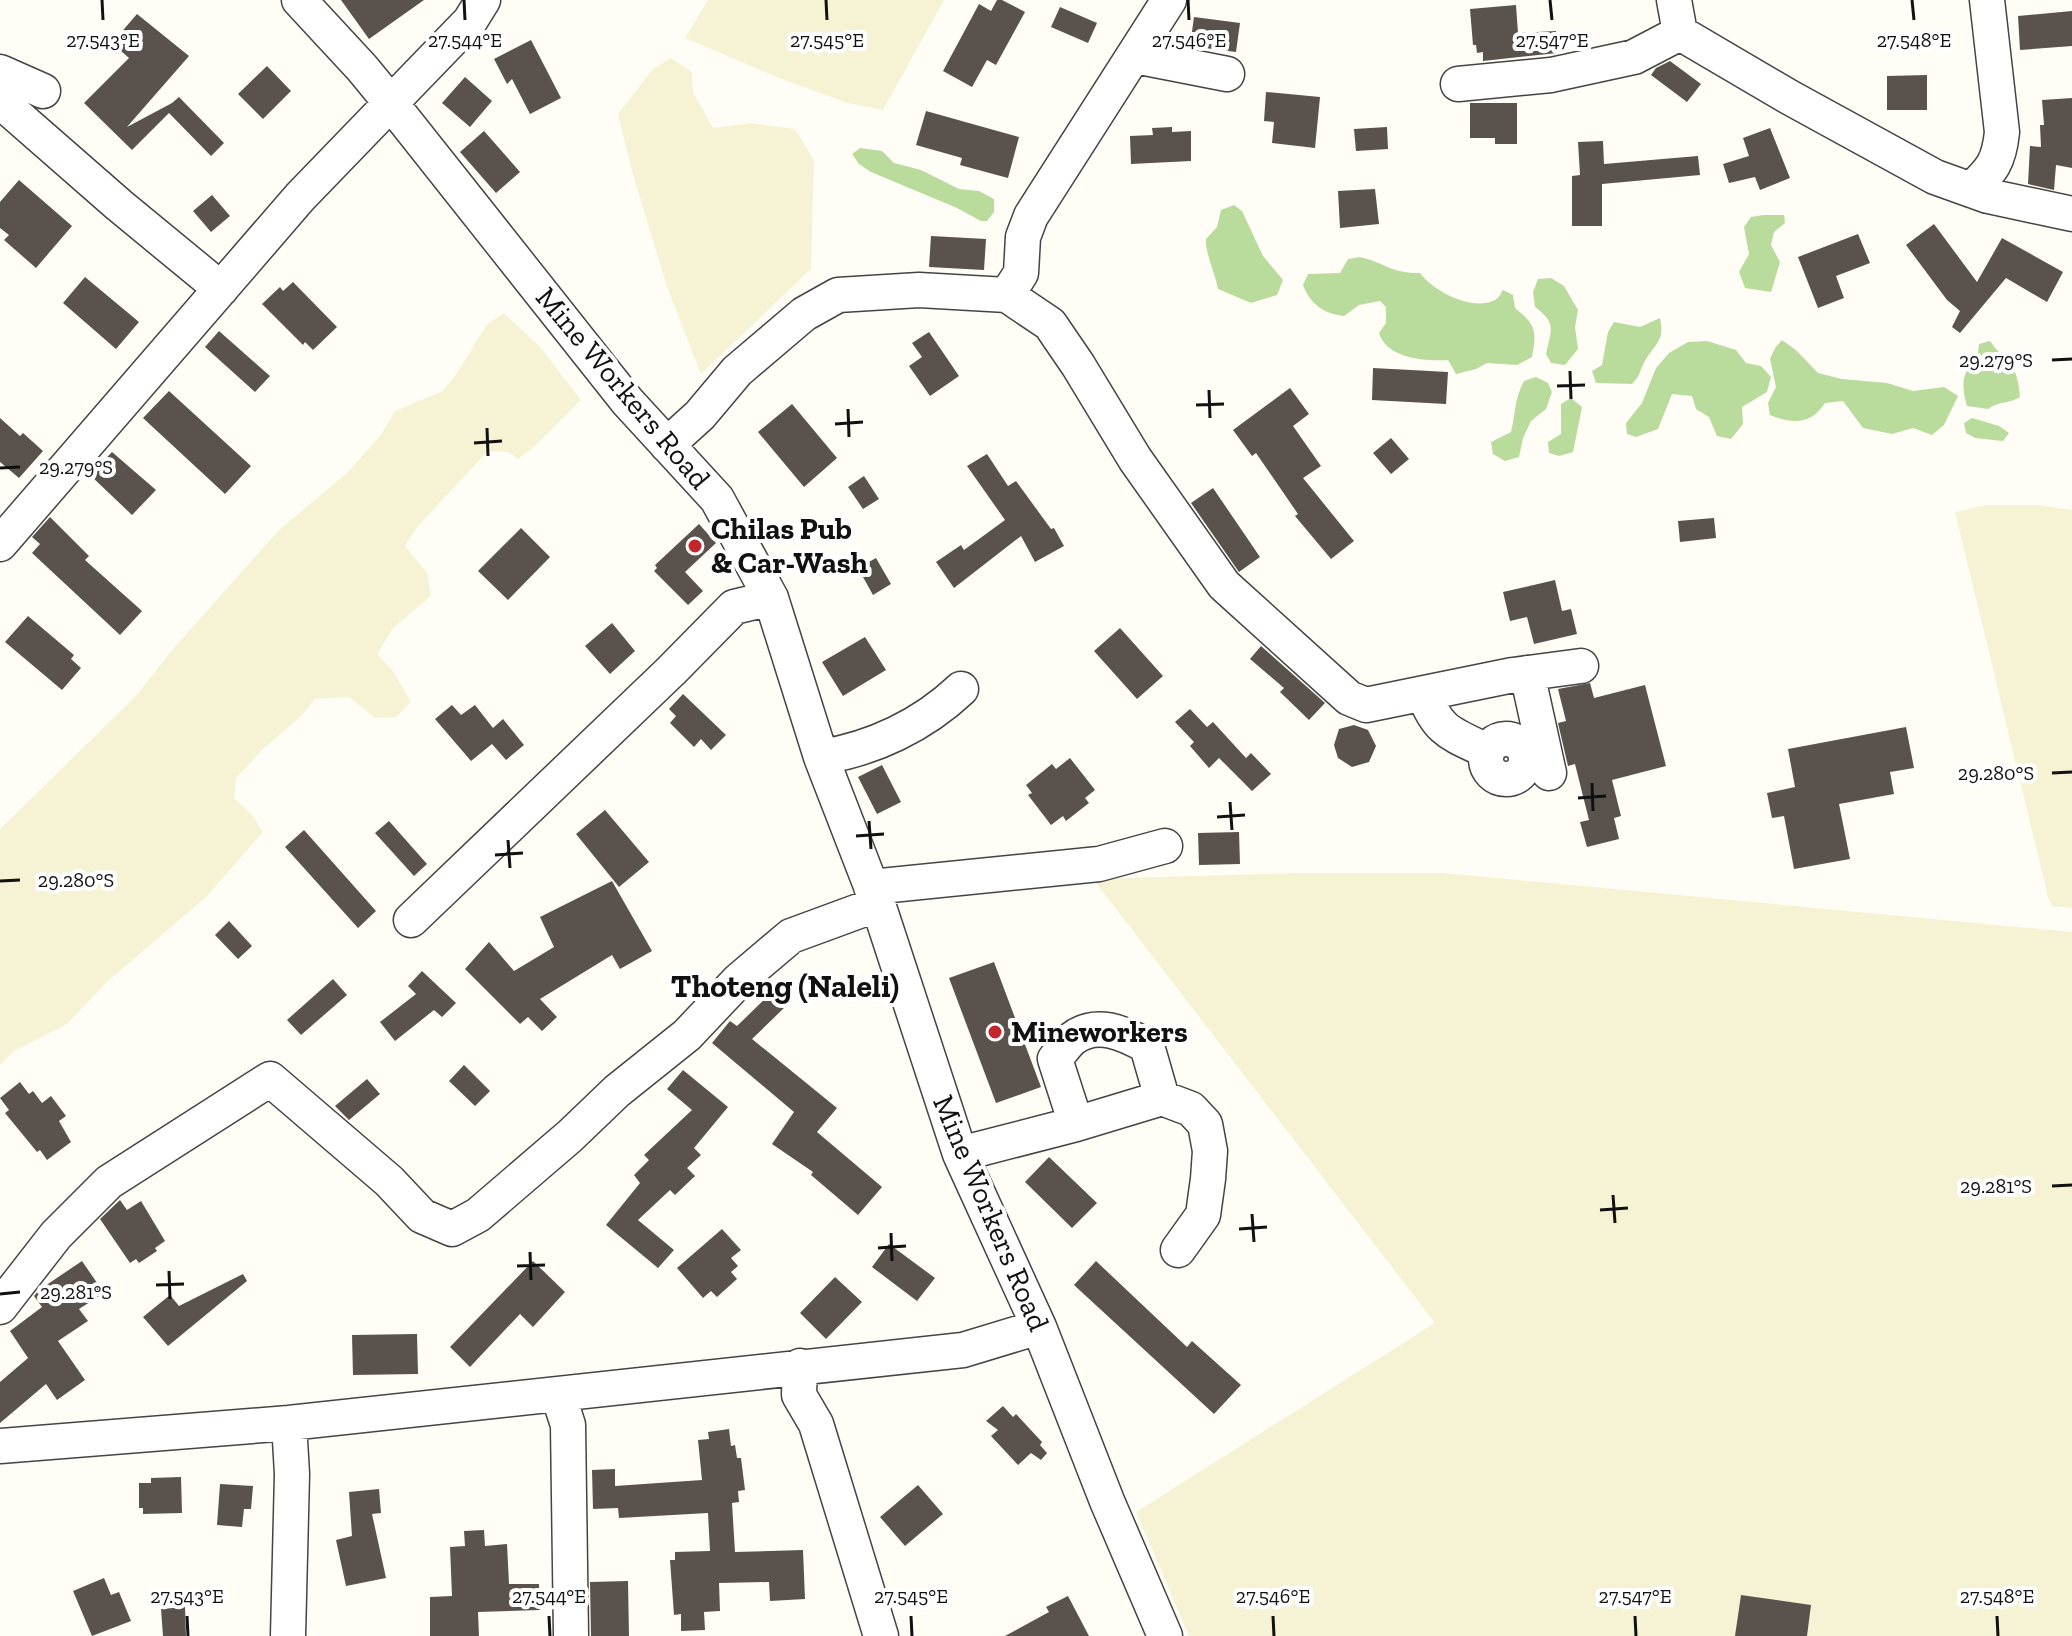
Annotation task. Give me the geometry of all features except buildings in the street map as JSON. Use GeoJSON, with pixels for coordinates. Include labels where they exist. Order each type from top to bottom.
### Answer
{"type":"FeatureCollection","features":[{"type":"Feature","properties":{"kind":"street","name":"Mine Workers Road"},"geometry":{"type":"LineString","coordinates":[[299,0],[390,102],[627,401],[717,499],[771,598],[821,757],[875,896],[960,1154],[1039,1327],[1107,1501],[1165,1636]]}},
{"type":"Feature","properties":{"kind":"street"},"geometry":{"type":"LineString","coordinates":[[0,544],[300,197],[470,21],[483,0]]}},
{"type":"Feature","properties":{"kind":"street"},"geometry":{"type":"LineString","coordinates":[[1007,295],[1021,273],[1023,237],[1031,216],[1169,0]]}},
{"type":"Feature","properties":{"kind":"street"},"geometry":{"type":"LineString","coordinates":[[1971,190],[1992,170],[2000,152],[2002,132],[1987,0]]}},
{"type":"Feature","properties":{"kind":"street"},"geometry":{"type":"LineString","coordinates":[[1458,84],[1551,75],[1634,57],[1677,16],[1789,97],[1935,177],[1971,190],[2072,214]]}},
{"type":"Feature","properties":{"kind":"street"},"geometry":{"type":"LineString","coordinates":[[1135,56],[1227,74]]}},
{"type":"Feature","properties":{"kind":"street"},"geometry":{"type":"LineString","coordinates":[[0,72],[43,91]]}},
{"type":"Feature","properties":{"kind":"street"},"geometry":{"type":"LineString","coordinates":[[6,117],[221,289]]}},
{"type":"Feature","properties":{"kind":"street"},"geometry":{"type":"LineString","coordinates":[[667,445],[700,415],[737,371],[804,314],[838,295],[919,290],[1007,295],[1050,324],[1135,459],[1224,585],[1349,698],[1366,705],[1527,673],[1581,666]]}},
{"type":"Feature","properties":{"kind":"street"},"geometry":{"type":"LineString","coordinates":[[411,920],[734,607],[771,598]]}},
{"type":"Feature","properties":{"kind":"street"},"geometry":{"type":"LineString","coordinates":[[1424,694],[1432,716],[1442,727],[1487,751],[1485,758],[1490,772],[1503,780],[1520,775],[1525,768],[1541,762],[1527,673]]}},
{"type":"Feature","properties":{"kind":"street"},"geometry":{"type":"LineString","coordinates":[[821,757],[844,753],[894,735],[936,713],[961,689]]}},
{"type":"Feature","properties":{"kind":"street"},"geometry":{"type":"LineString","coordinates":[[0,1307],[56,1235],[109,1182],[270,1079],[389,1181],[422,1216],[452,1229],[478,1215],[617,1091],[687,1035],[739,980],[791,936],[875,896],[1099,864],[1165,846]]}},
{"type":"Feature","properties":{"kind":"street"},"geometry":{"type":"LineString","coordinates":[[1076,1124],[1055,1059],[1073,1038],[1096,1029],[1122,1032],[1147,1046],[1162,1098]]}},
{"type":"Feature","properties":{"kind":"street"},"geometry":{"type":"LineString","coordinates":[[960,1154],[1162,1098],[1191,1109],[1205,1124],[1210,1151],[1203,1215],[1178,1250]]}},
{"type":"Feature","properties":{"kind":"street"},"geometry":{"type":"LineString","coordinates":[[0,1446],[289,1423],[963,1350],[1039,1327]]}},
{"type":"Feature","properties":{"kind":"street"},"geometry":{"type":"LineString","coordinates":[[800,1366],[799,1395],[816,1424],[881,1636]]}},
{"type":"Feature","properties":{"kind":"street"},"geometry":{"type":"LineString","coordinates":[[558,1394],[568,1425],[571,1636]]}},
{"type":"Feature","properties":{"kind":"street"},"geometry":{"type":"LineString","coordinates":[[288,1636],[292,1474],[289,1423]]}},
{"type":"Feature","properties":{"kind":"shaded area"},"geometry":{"type":"Polygon","coordinates":[[[708,0],[944,0],[883,110],[848,103],[784,80],[685,38],[708,0]]]}},
{"type":"Feature","properties":{"kind":"shaded area"},"geometry":{"type":"Polygon","coordinates":[[[671,58],[692,72],[693,92],[713,128],[751,123],[795,129],[814,160],[811,269],[701,374],[667,287],[618,114],[653,69],[671,58]]]}},
{"type":"Feature","properties":{"kind":"shaded area"},"geometry":{"type":"Polygon","coordinates":[[[504,313],[541,348],[581,400],[518,459],[508,452],[488,451],[417,527],[405,546],[427,573],[431,596],[393,628],[377,654],[393,671],[411,702],[396,717],[375,718],[349,697],[315,699],[236,778],[234,798],[253,816],[263,832],[206,897],[107,982],[67,1024],[14,1051],[0,1065],[0,829],[136,696],[173,649],[279,530],[347,473],[380,436],[395,411],[443,391],[487,324],[504,313]]]}},
{"type":"Feature","properties":{"kind":"shaded area"},"geometry":{"type":"Polygon","coordinates":[[[1986,505],[2038,505],[2072,510],[2072,908],[2052,906],[2048,897],[1955,512],[1986,505]]]}},
{"type":"Feature","properties":{"kind":"shaded area"},"geometry":{"type":"Polygon","coordinates":[[[1299,873],[1443,873],[2072,932],[2072,1636],[1189,1636],[1136,1512],[1435,1323],[1093,879],[1299,873]]]}},
{"type":"Feature","properties":{"kind":"green space"},"geometry":{"type":"Polygon","coordinates":[[[860,148],[882,151],[894,163],[921,170],[959,189],[979,191],[994,199],[994,212],[987,221],[981,221],[871,172],[859,164],[852,154],[860,148]]]}},
{"type":"Feature","properties":{"kind":"green space"},"geometry":{"type":"Polygon","coordinates":[[[1234,205],[1242,211],[1263,256],[1283,280],[1277,295],[1251,303],[1218,289],[1206,239],[1217,227],[1221,210],[1234,205]]]}},
{"type":"Feature","properties":{"kind":"green space"},"geometry":{"type":"Polygon","coordinates":[[[1784,215],[1785,223],[1774,232],[1771,245],[1780,262],[1771,292],[1745,288],[1739,272],[1749,254],[1744,227],[1751,217],[1784,215]]]}},
{"type":"Feature","properties":{"kind":"green space"},"geometry":{"type":"Polygon","coordinates":[[[1360,257],[1396,270],[1420,273],[1444,293],[1465,301],[1486,303],[1496,299],[1503,290],[1513,295],[1515,308],[1533,329],[1532,357],[1517,365],[1487,363],[1456,374],[1448,360],[1408,357],[1383,342],[1379,333],[1386,323],[1386,307],[1380,301],[1359,305],[1344,316],[1330,313],[1314,303],[1303,285],[1308,274],[1340,273],[1348,259],[1360,257]]]}},
{"type":"Feature","properties":{"kind":"green space"},"geometry":{"type":"Polygon","coordinates":[[[1551,278],[1564,286],[1578,310],[1575,327],[1578,349],[1565,365],[1551,363],[1546,354],[1551,328],[1547,318],[1535,307],[1533,292],[1538,279],[1551,278]]]}},
{"type":"Feature","properties":{"kind":"green space"},"geometry":{"type":"Polygon","coordinates":[[[1660,318],[1658,342],[1632,384],[1596,383],[1592,371],[1602,365],[1608,332],[1614,322],[1640,327],[1660,318]]]}},
{"type":"Feature","properties":{"kind":"green space"},"geometry":{"type":"Polygon","coordinates":[[[1782,340],[1818,373],[1842,379],[1887,383],[1913,391],[1944,387],[1958,396],[1944,425],[1932,435],[1913,428],[1892,434],[1863,428],[1843,401],[1825,403],[1814,415],[1800,421],[1778,418],[1770,415],[1768,403],[1776,387],[1770,359],[1782,340]]]}},
{"type":"Feature","properties":{"kind":"green space"},"geometry":{"type":"Polygon","coordinates":[[[1707,341],[1736,350],[1746,363],[1761,366],[1771,377],[1767,392],[1742,407],[1743,424],[1731,439],[1717,436],[1709,417],[1696,409],[1692,396],[1672,394],[1658,429],[1636,437],[1627,434],[1626,423],[1642,403],[1656,368],[1669,353],[1688,342],[1707,341]]]}},
{"type":"Feature","properties":{"kind":"green space"},"geometry":{"type":"Polygon","coordinates":[[[1990,341],[2014,370],[2020,397],[1988,409],[1967,406],[1963,387],[1965,375],[1977,361],[1979,344],[1990,341]]]}},
{"type":"Feature","properties":{"kind":"green space"},"geometry":{"type":"Polygon","coordinates":[[[1536,377],[1548,383],[1552,392],[1546,409],[1531,421],[1519,457],[1505,461],[1493,454],[1491,442],[1511,432],[1524,381],[1536,377]]]}},
{"type":"Feature","properties":{"kind":"green space"},"geometry":{"type":"Polygon","coordinates":[[[1571,398],[1582,407],[1573,452],[1559,456],[1549,453],[1548,442],[1561,434],[1561,404],[1571,398]]]}},
{"type":"Feature","properties":{"kind":"green space"},"geometry":{"type":"Polygon","coordinates":[[[1972,418],[1999,426],[2009,433],[2003,441],[1975,438],[1966,433],[1964,423],[1972,418]]]}},
{"type":"Feature","properties":{"kind":"place","name":"Chilas Pub & Car-Wash"},"geometry":{"type":"Point","coordinates":[695,546]}},
{"type":"Feature","properties":{"kind":"place","name":"Mineworkers"},"geometry":{"type":"Point","coordinates":[995,1032]}},
{"type":"Feature","properties":{"kind":"district","name":"Thoteng (Naleli)"},"geometry":{"type":"Point","coordinates":[785,986]}}]}
